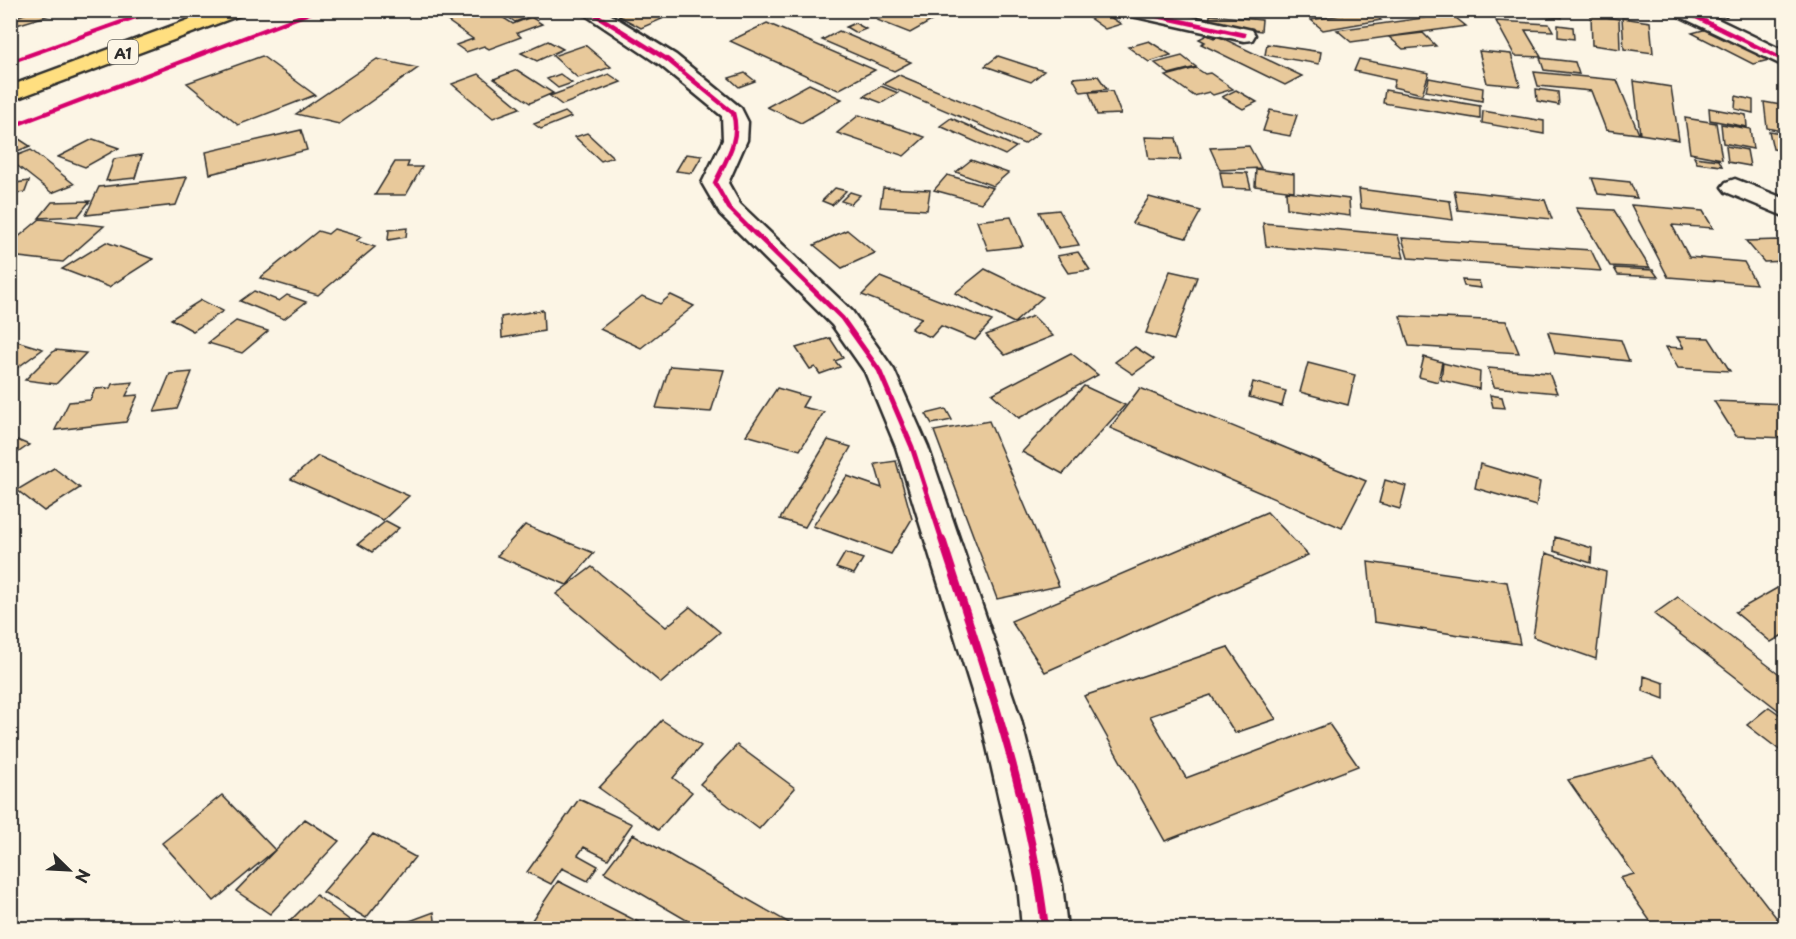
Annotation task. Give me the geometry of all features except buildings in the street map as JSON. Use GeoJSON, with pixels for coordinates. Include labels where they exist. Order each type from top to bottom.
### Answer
{"type":"FeatureCollection","features":[{"type":"Feature","properties":{"kind":"highway","name":"A1"},"geometry":{"type":"LineString","coordinates":[[10,84],[218,10]]}},
{"type":"Feature","properties":{"kind":"highway","name":"A1"},"geometry":{"type":"LineString","coordinates":[[10,93],[236,10]]}},
{"type":"Feature","properties":{"kind":"street"},"geometry":{"type":"LineString","coordinates":[[588,10],[668,60],[733,113],[738,124],[735,145],[715,183],[729,207],[842,318],[879,370],[912,447],[1001,720],[1040,884],[1045,928]]}},
{"type":"Feature","properties":{"kind":"street"},"geometry":{"type":"LineString","coordinates":[[1130,10],[1244,34]]}},
{"type":"Feature","properties":{"kind":"street"},"geometry":{"type":"LineString","coordinates":[[1682,10],[1785,61]]}},
{"type":"Feature","properties":{"kind":"street"},"geometry":{"type":"LineString","coordinates":[[1735,187],[1785,209]]}},
{"type":"Feature","properties":{"kind":"cycle path"},"geometry":{"type":"LineString","coordinates":[[10,62],[155,10]]}},
{"type":"Feature","properties":{"kind":"cycle path"},"geometry":{"type":"LineString","coordinates":[[10,127],[317,10]]}},
{"type":"Feature","properties":{"kind":"cycle path"},"geometry":{"type":"LineString","coordinates":[[588,10],[668,60],[733,113],[736,122],[735,140],[715,183],[729,208],[842,318],[879,370],[912,447],[1001,720],[1040,884],[1045,928]]}},
{"type":"Feature","properties":{"kind":"cycle path"},"geometry":{"type":"LineString","coordinates":[[1130,10],[1244,35]]}},
{"type":"Feature","properties":{"kind":"cycle path"},"geometry":{"type":"LineString","coordinates":[[1682,10],[1786,61]]}}]}
